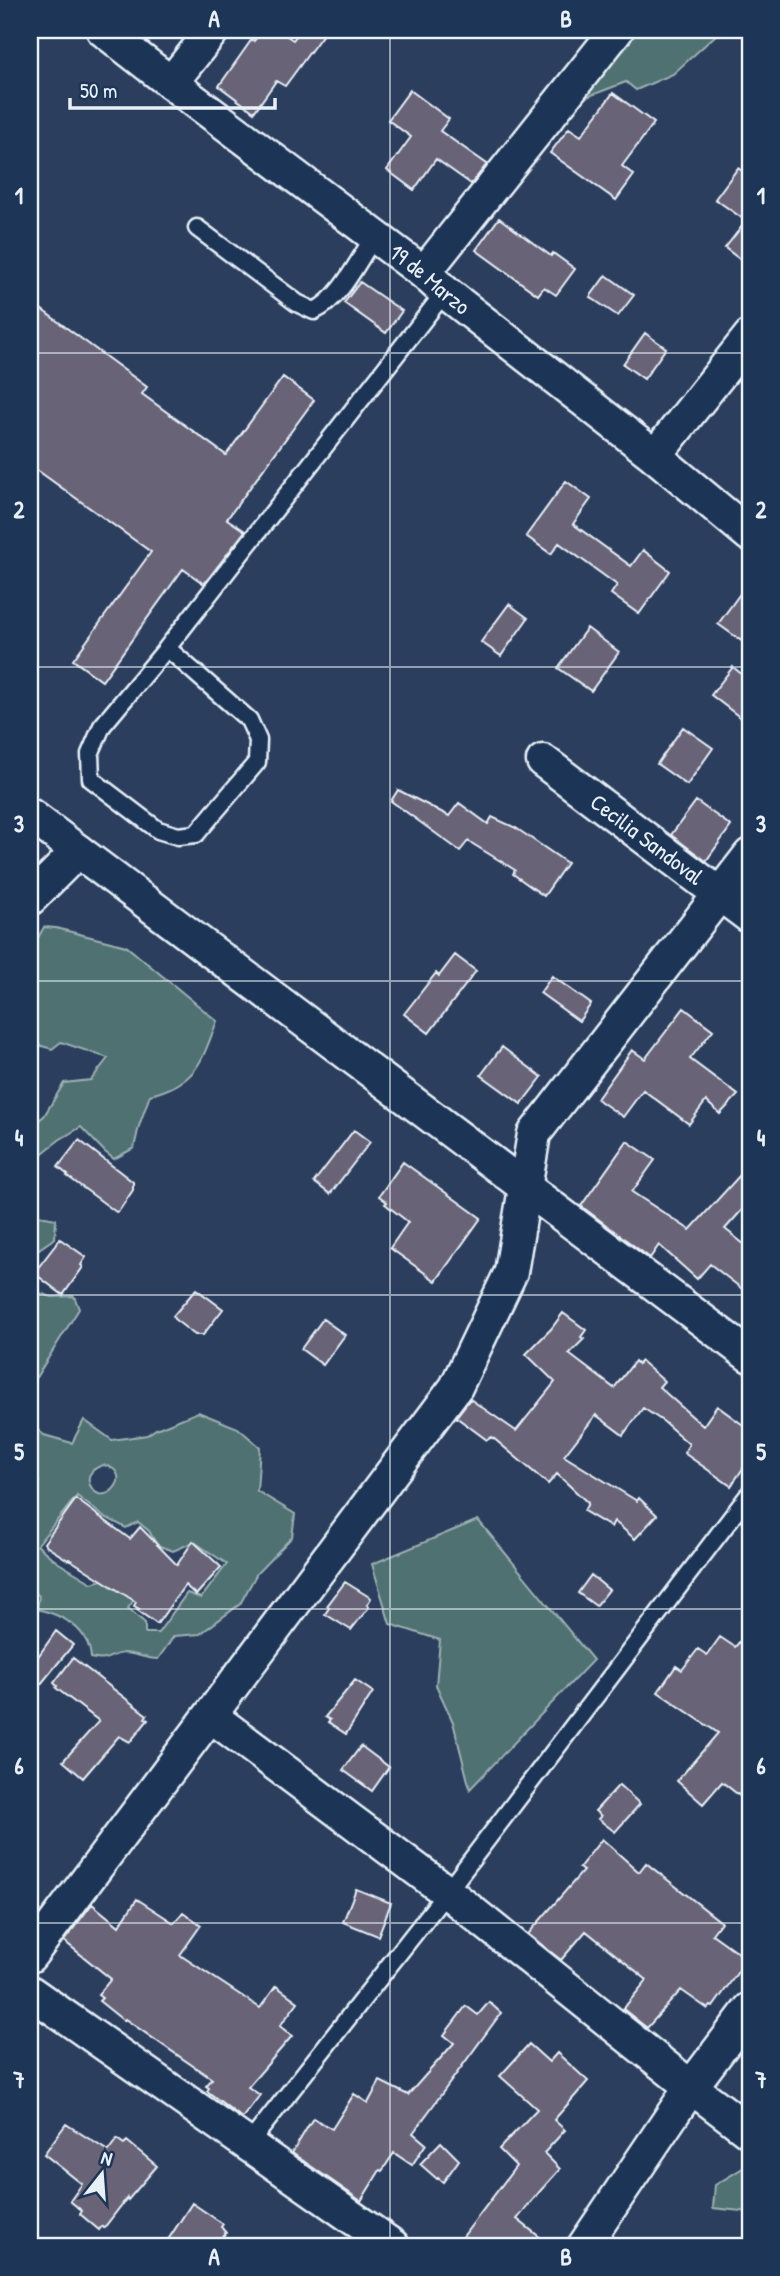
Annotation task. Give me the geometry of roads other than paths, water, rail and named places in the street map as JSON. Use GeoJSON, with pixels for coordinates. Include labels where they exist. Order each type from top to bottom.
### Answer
{"type":"FeatureCollection","features":[{"type":"Feature","properties":{"kind":"street","name":"19 de Marzo"},"geometry":{"type":"LineString","coordinates":[[103,30],[375,234],[750,535]]}},
{"type":"Feature","properties":{"kind":"street"},"geometry":{"type":"LineString","coordinates":[[171,83],[213,30]]}},
{"type":"Feature","properties":{"kind":"street"},"geometry":{"type":"LineString","coordinates":[[434,283],[617,30]]}},
{"type":"Feature","properties":{"kind":"street"},"geometry":{"type":"LineString","coordinates":[[655,457],[750,336]]}},
{"type":"Feature","properties":{"kind":"street","name":"Cecilia Sandoval"},"geometry":{"type":"LineString","coordinates":[[543,761],[750,917]]}},
{"type":"Feature","properties":{"kind":"street"},"geometry":{"type":"LineString","coordinates":[[30,815],[750,1356]]}},
{"type":"Feature","properties":{"kind":"street"},"geometry":{"type":"LineString","coordinates":[[30,899],[78,851]]}},
{"type":"Feature","properties":{"kind":"street"},"geometry":{"type":"LineString","coordinates":[[30,1956],[456,1387],[511,1272],[534,1134],[750,855]]}},
{"type":"Feature","properties":{"kind":"street"},"geometry":{"type":"LineString","coordinates":[[211,1716],[447,1892],[750,2132]]}},
{"type":"Feature","properties":{"kind":"street"},"geometry":{"type":"LineString","coordinates":[[30,1992],[393,2246]]}},
{"type":"Feature","properties":{"kind":"street"},"geometry":{"type":"LineString","coordinates":[[584,2246],[691,2087],[750,2008]]}},
{"type":"Feature","properties":{"kind":"lane"},"geometry":{"type":"LineString","coordinates":[[197,228],[297,303],[314,311],[326,306],[375,234]]}},
{"type":"Feature","properties":{"kind":"lane"},"geometry":{"type":"LineString","coordinates":[[167,648],[249,720],[258,740],[257,762],[196,834],[177,836],[158,830],[91,779],[90,754],[102,726],[167,648],[434,283]]}},
{"type":"Feature","properties":{"kind":"lane"},"geometry":{"type":"LineString","coordinates":[[248,2145],[447,1892],[750,1493]]}}]}
